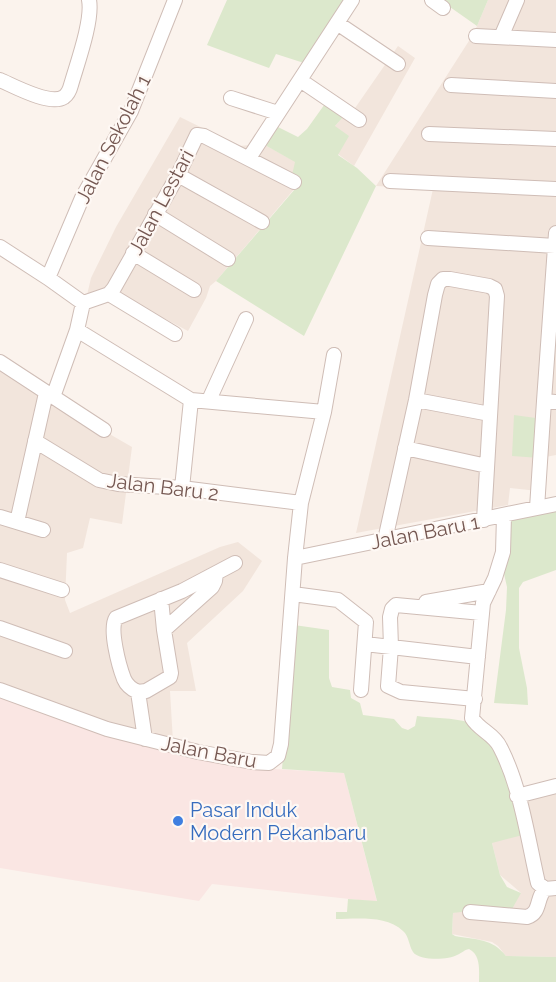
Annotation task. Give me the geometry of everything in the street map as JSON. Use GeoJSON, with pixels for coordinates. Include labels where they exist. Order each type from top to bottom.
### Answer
{"type":"FeatureCollection","features":[{"type":"Feature","properties":{"kind":"street"},"geometry":{"type":"LineString","coordinates":[[0,80],[40,97],[54,100],[63,98],[72,85],[88,23],[91,7],[89,0]]}},
{"type":"Feature","properties":{"kind":"street","name":"Jalan Sekolah 1"},"geometry":{"type":"LineString","coordinates":[[48,278],[82,198],[131,111],[175,0]]}},
{"type":"Feature","properties":{"kind":"street"},"geometry":{"type":"LineString","coordinates":[[294,182],[249,158],[352,0]]}},
{"type":"Feature","properties":{"kind":"street"},"geometry":{"type":"LineString","coordinates":[[501,37],[517,0]]}},
{"type":"Feature","properties":{"kind":"street"},"geometry":{"type":"LineString","coordinates":[[337,23],[398,64]]}},
{"type":"Feature","properties":{"kind":"street"},"geometry":{"type":"LineString","coordinates":[[476,36],[556,40]]}},
{"type":"Feature","properties":{"kind":"street"},"geometry":{"type":"LineString","coordinates":[[300,80],[358,120]]}},
{"type":"Feature","properties":{"kind":"street"},"geometry":{"type":"LineString","coordinates":[[450,85],[556,91]]}},
{"type":"Feature","properties":{"kind":"street"},"geometry":{"type":"LineString","coordinates":[[231,98],[278,113]]}},
{"type":"Feature","properties":{"kind":"street","name":"Jalan Lestari"},"geometry":{"type":"LineString","coordinates":[[109,294],[178,175],[198,134],[249,158]]}},
{"type":"Feature","properties":{"kind":"street"},"geometry":{"type":"LineString","coordinates":[[429,134],[556,139]]}},
{"type":"Feature","properties":{"kind":"street"},"geometry":{"type":"LineString","coordinates":[[178,175],[262,222]]}},
{"type":"Feature","properties":{"kind":"street"},"geometry":{"type":"LineString","coordinates":[[390,181],[556,189]]}},
{"type":"Feature","properties":{"kind":"street"},"geometry":{"type":"LineString","coordinates":[[155,214],[228,260]]}},
{"type":"Feature","properties":{"kind":"street"},"geometry":{"type":"LineString","coordinates":[[428,238],[556,239],[550,402],[537,508]]}},
{"type":"Feature","properties":{"kind":"street"},"geometry":{"type":"LineString","coordinates":[[0,247],[83,303]]}},
{"type":"Feature","properties":{"kind":"street"},"geometry":{"type":"LineString","coordinates":[[133,253],[194,290]]}},
{"type":"Feature","properties":{"kind":"street"},"geometry":{"type":"LineString","coordinates":[[385,540],[416,400],[438,284],[443,279],[481,283],[495,289],[497,296],[484,520]]}},
{"type":"Feature","properties":{"kind":"street"},"geometry":{"type":"LineString","coordinates":[[83,303],[109,294],[175,334]]}},
{"type":"Feature","properties":{"kind":"street"},"geometry":{"type":"LineString","coordinates":[[17,522],[35,441],[50,395],[77,330],[83,303]]}},
{"type":"Feature","properties":{"kind":"street"},"geometry":{"type":"LineString","coordinates":[[209,400],[246,319]]}},
{"type":"Feature","properties":{"kind":"street"},"geometry":{"type":"LineString","coordinates":[[77,330],[191,400],[324,412]]}},
{"type":"Feature","properties":{"kind":"street","name":"Jalan Baru"},"geometry":{"type":"LineString","coordinates":[[0,690],[107,729],[145,739],[252,762],[269,763],[278,756],[281,744],[301,503],[324,412],[334,356]]}},
{"type":"Feature","properties":{"kind":"street"},"geometry":{"type":"LineString","coordinates":[[0,365],[104,430]]}},
{"type":"Feature","properties":{"kind":"street"},"geometry":{"type":"LineString","coordinates":[[182,488],[191,400]]}},
{"type":"Feature","properties":{"kind":"street"},"geometry":{"type":"LineString","coordinates":[[416,400],[490,414]]}},
{"type":"Feature","properties":{"kind":"street","name":"Jalan Baru 2"},"geometry":{"type":"LineString","coordinates":[[35,441],[99,480],[139,487],[182,488],[301,503]]}},
{"type":"Feature","properties":{"kind":"street"},"geometry":{"type":"LineString","coordinates":[[405,448],[487,466]]}},
{"type":"Feature","properties":{"kind":"street","name":"Jalan Baru 1"},"geometry":{"type":"LineString","coordinates":[[295,558],[556,504]]}},
{"type":"Feature","properties":{"kind":"street"},"geometry":{"type":"LineString","coordinates":[[504,516],[503,552],[483,603],[472,718],[477,726],[488,732],[500,745],[517,796],[538,883],[550,888]]}},
{"type":"Feature","properties":{"kind":"street"},"geometry":{"type":"LineString","coordinates":[[0,517],[43,530]]}},
{"type":"Feature","properties":{"kind":"street"},"geometry":{"type":"LineString","coordinates":[[161,599],[171,673],[170,677],[146,691],[138,692],[130,689],[124,680],[114,637],[113,623],[116,618],[161,599],[182,591],[235,563]]}},
{"type":"Feature","properties":{"kind":"street"},"geometry":{"type":"LineString","coordinates":[[0,570],[62,590]]}},
{"type":"Feature","properties":{"kind":"street"},"geometry":{"type":"LineString","coordinates":[[164,630],[212,587],[216,573]]}},
{"type":"Feature","properties":{"kind":"street"},"geometry":{"type":"LineString","coordinates":[[409,605],[489,591]]}},
{"type":"Feature","properties":{"kind":"street"},"geometry":{"type":"LineString","coordinates":[[293,594],[338,600],[366,622],[361,690]]}},
{"type":"Feature","properties":{"kind":"street"},"geometry":{"type":"LineString","coordinates":[[475,699],[401,692],[388,686],[391,647],[390,617],[396,605],[482,613]]}},
{"type":"Feature","properties":{"kind":"street"},"geometry":{"type":"LineString","coordinates":[[0,628],[64,651]]}},
{"type":"Feature","properties":{"kind":"street"},"geometry":{"type":"LineString","coordinates":[[365,644],[478,657]]}},
{"type":"Feature","properties":{"kind":"street"},"geometry":{"type":"LineString","coordinates":[[138,692],[145,739]]}},
{"type":"Feature","properties":{"kind":"street"},"geometry":{"type":"LineString","coordinates":[[517,796],[556,786]]}},
{"type":"Feature","properties":{"kind":"street"},"geometry":{"type":"LineString","coordinates":[[470,912],[533,915],[537,910],[540,894],[550,888]]}},
{"type":"Feature","properties":{"kind":"shaded area"},"geometry":{"type":"Polygon","coordinates":[[[488,0],[556,0],[556,455],[540,458],[538,491],[510,488],[508,505],[356,533],[433,189],[376,186],[474,33],[488,0]]]}},
{"type":"Feature","properties":{"kind":"shaded area"},"geometry":{"type":"Polygon","coordinates":[[[398,46],[415,58],[354,166],[338,154],[335,126],[344,116],[353,111],[398,46]]]}},
{"type":"Feature","properties":{"kind":"shaded area"},"geometry":{"type":"Polygon","coordinates":[[[180,117],[239,146],[263,144],[296,162],[301,181],[210,286],[188,331],[111,290],[87,295],[91,278],[116,227],[180,117]]]}},
{"type":"Feature","properties":{"kind":"shaded area"},"geometry":{"type":"Polygon","coordinates":[[[0,367],[49,399],[132,447],[122,524],[90,518],[83,548],[67,553],[65,600],[70,613],[220,547],[238,542],[262,561],[243,591],[187,643],[196,691],[170,691],[173,742],[110,727],[0,689],[0,367]]]}},
{"type":"Feature","properties":{"kind":"shaded area","name":"Pasar Induk Modern Pekanbaru"},"geometry":{"type":"Polygon","coordinates":[[[0,696],[256,768],[344,773],[377,902],[212,884],[199,901],[0,868],[0,696]]]}},
{"type":"Feature","properties":{"kind":"shaded area"},"geometry":{"type":"Polygon","coordinates":[[[556,790],[556,957],[506,956],[492,942],[452,934],[453,913],[521,893],[500,875],[492,843],[514,802],[556,790]]]}},
{"type":"Feature","properties":{"kind":"green space"},"geometry":{"type":"Polygon","coordinates":[[[227,0],[346,0],[304,63],[276,54],[269,68],[207,45],[227,0]]]}},
{"type":"Feature","properties":{"kind":"green space"},"geometry":{"type":"Polygon","coordinates":[[[440,0],[488,0],[477,26],[440,0]]]}},
{"type":"Feature","properties":{"kind":"green space"},"geometry":{"type":"Polygon","coordinates":[[[327,101],[344,116],[335,126],[349,136],[338,155],[357,168],[376,186],[304,336],[216,281],[301,182],[292,175],[295,162],[263,144],[274,125],[298,137],[307,129],[327,101]]]}},
{"type":"Feature","properties":{"kind":"green space"},"geometry":{"type":"Polygon","coordinates":[[[514,415],[543,419],[540,458],[512,456],[514,415]]]}},
{"type":"Feature","properties":{"kind":"green space"},"geometry":{"type":"Polygon","coordinates":[[[556,508],[556,570],[523,582],[519,588],[519,648],[528,705],[494,703],[506,610],[507,587],[502,565],[507,518],[556,508]]]}},
{"type":"Feature","properties":{"kind":"green space"},"geometry":{"type":"Polygon","coordinates":[[[294,625],[329,630],[329,678],[332,687],[350,690],[351,698],[360,703],[363,715],[394,719],[402,728],[408,730],[415,726],[417,716],[468,722],[481,730],[491,741],[506,771],[523,835],[492,843],[500,875],[507,887],[521,893],[512,909],[493,908],[453,913],[452,934],[489,943],[506,956],[556,957],[556,982],[479,982],[476,955],[469,949],[448,958],[421,957],[413,952],[403,931],[388,922],[371,919],[336,919],[336,912],[347,912],[348,899],[377,901],[344,773],[282,769],[294,625]]]}},
{"type":"Feature","properties":{"kind":"place","name":"Pasar Induk Modern Pekanbaru"},"geometry":{"type":"Point","coordinates":[178,821]}}]}
